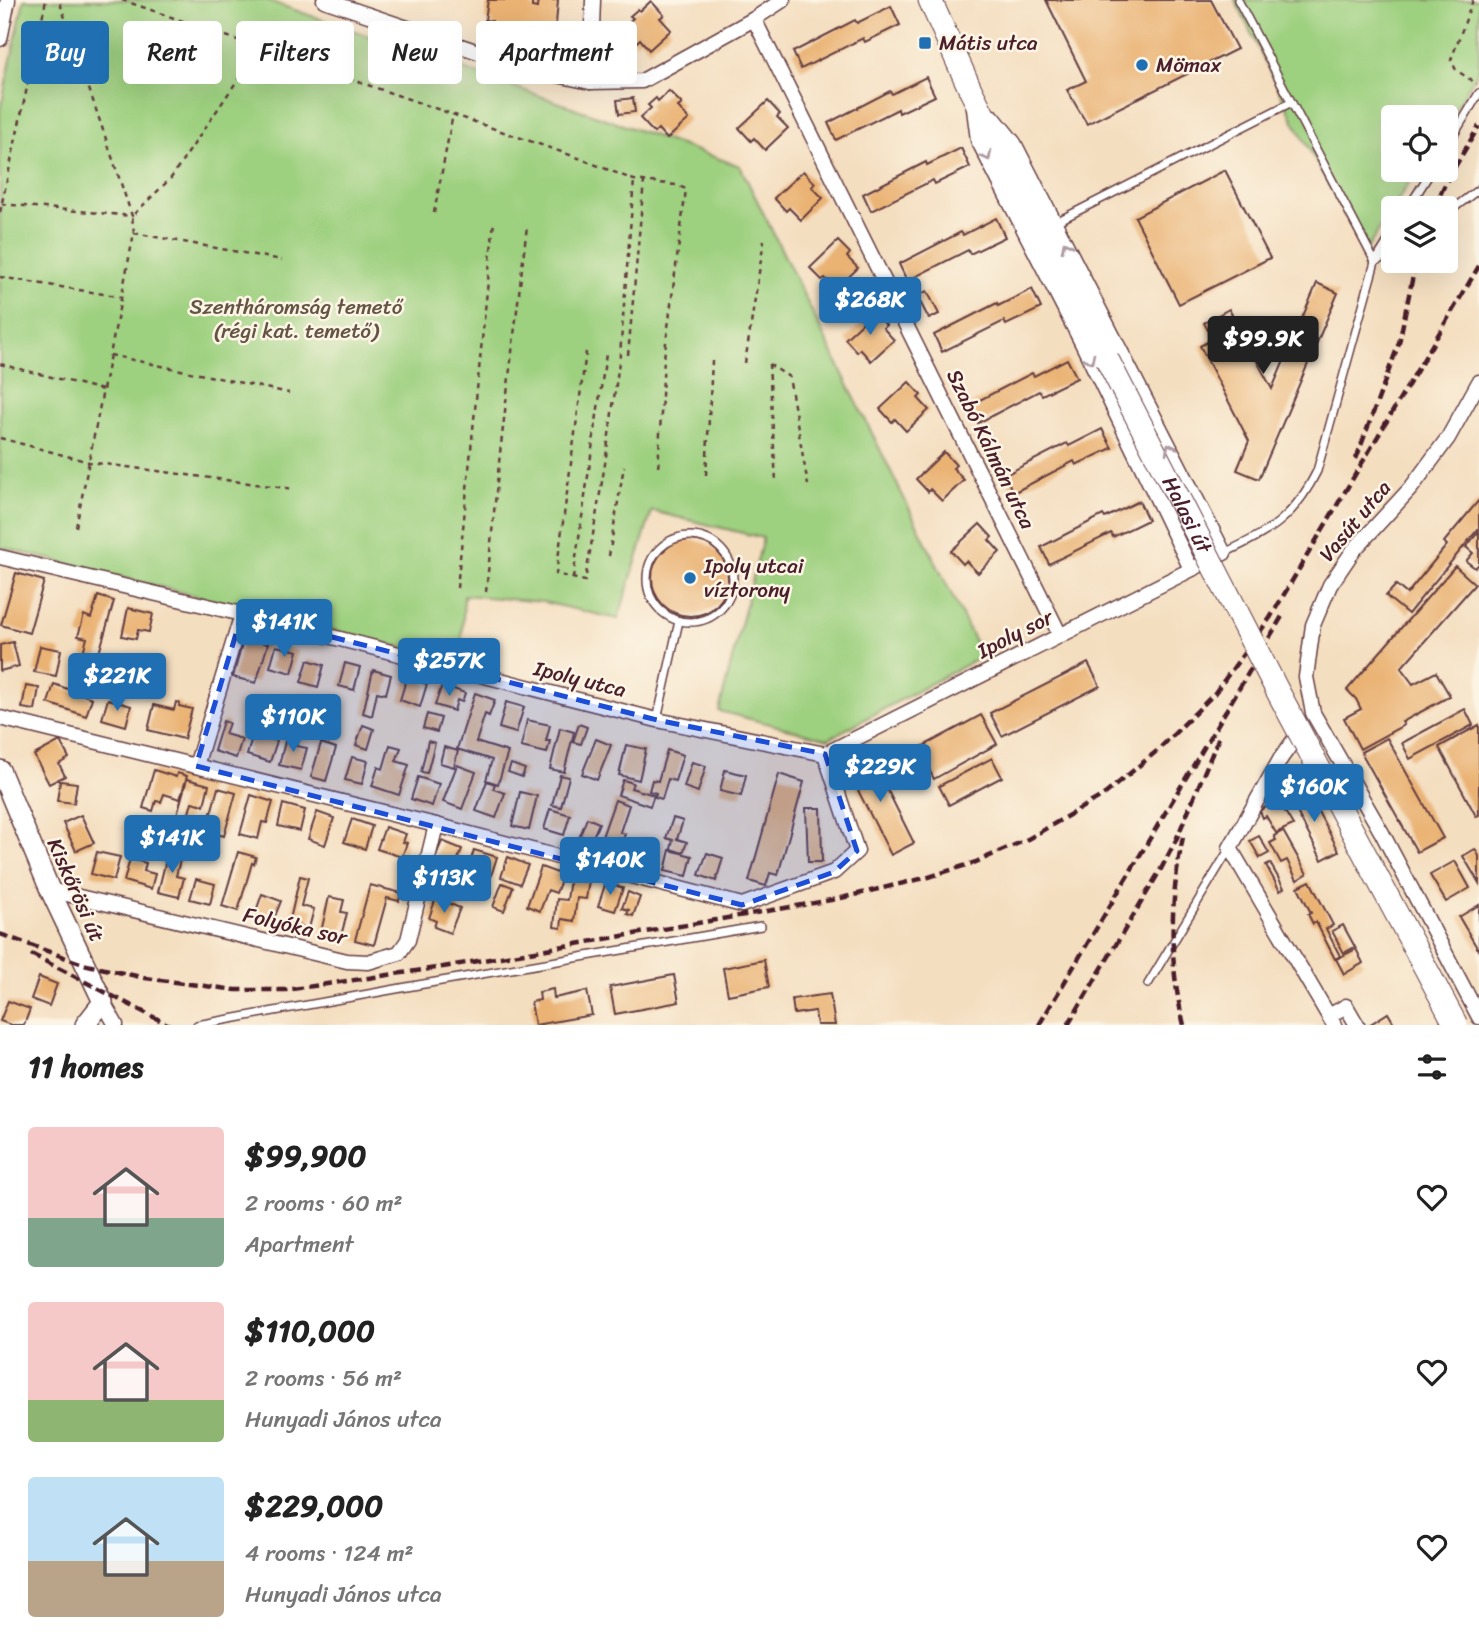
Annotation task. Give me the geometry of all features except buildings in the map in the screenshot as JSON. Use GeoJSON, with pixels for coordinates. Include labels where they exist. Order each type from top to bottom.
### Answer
{"type":"FeatureCollection","features":[{"type":"Feature","properties":{"kind":"main road","name":"Halasi út"},"geometry":{"type":"LineString","coordinates":[[930,0],[971,91],[1107,359],[1277,690],[1456,1025]]}},
{"type":"Feature","properties":{"kind":"street"},"geometry":{"type":"LineString","coordinates":[[0,39],[8,0]]}},
{"type":"Feature","properties":{"kind":"street"},"geometry":{"type":"LineString","coordinates":[[324,0],[476,51]]}},
{"type":"Feature","properties":{"kind":"street"},"geometry":{"type":"LineString","coordinates":[[592,21],[593,0]]}},
{"type":"Feature","properties":{"kind":"street"},"geometry":{"type":"LineString","coordinates":[[637,82],[642,82],[783,0]]}},
{"type":"Feature","properties":{"kind":"street","name":"Szabó Kálmán utca"},"geometry":{"type":"LineString","coordinates":[[754,19],[1060,635]]}},
{"type":"Feature","properties":{"kind":"street"},"geometry":{"type":"LineString","coordinates":[[971,91],[1014,143],[1224,553]]}},
{"type":"Feature","properties":{"kind":"street"},"geometry":{"type":"LineString","coordinates":[[971,91],[978,140],[1082,343],[1191,569]]}},
{"type":"Feature","properties":{"kind":"street","name":"Vasút utca"},"geometry":{"type":"LineString","coordinates":[[1313,713],[1306,677],[1308,650],[1313,625],[1330,585],[1353,551],[1411,488],[1448,438],[1479,382]]}},
{"type":"Feature","properties":{"kind":"street","name":"Ipoly sor"},"geometry":{"type":"LineString","coordinates":[[825,754],[1224,553]]}},
{"type":"Feature","properties":{"kind":"street","name":"Ipoly utca"},"geometry":{"type":"LineString","coordinates":[[0,556],[242,614],[656,720],[825,754]]}},
{"type":"Feature","properties":{"kind":"street"},"geometry":{"type":"LineString","coordinates":[[196,766],[242,614]]}},
{"type":"Feature","properties":{"kind":"street"},"geometry":{"type":"LineString","coordinates":[[1357,1025],[1346,1006],[1332,1020],[1230,848],[1282,758],[1313,713],[1381,833],[1479,1017]]}},
{"type":"Feature","properties":{"kind":"street"},"geometry":{"type":"LineString","coordinates":[[0,718],[436,825],[742,905],[834,872],[857,851],[825,754]]}},
{"type":"Feature","properties":{"kind":"street","name":"Kiskőrösi út"},"geometry":{"type":"LineString","coordinates":[[0,770],[50,890],[116,1025]]}},
{"type":"Feature","properties":{"kind":"street","name":"Folyóka sor"},"geometry":{"type":"LineString","coordinates":[[50,890],[347,961],[368,962],[399,953],[408,940],[436,825]]}},
{"type":"Feature","properties":{"kind":"street"},"geometry":{"type":"LineString","coordinates":[[85,1025],[103,1002]]}},
{"type":"Feature","properties":{"kind":"lane"},"geometry":{"type":"LineString","coordinates":[[1238,0],[1375,262]]}},
{"type":"Feature","properties":{"kind":"lane"},"geometry":{"type":"LineString","coordinates":[[1458,128],[1479,93]]}},
{"type":"Feature","properties":{"kind":"lane"},"geometry":{"type":"LineString","coordinates":[[1054,223],[1290,103]]}},
{"type":"Feature","properties":{"kind":"lane"},"geometry":{"type":"LineString","coordinates":[[1458,205],[1479,189]]}},
{"type":"Feature","properties":{"kind":"lane"},"geometry":{"type":"LineString","coordinates":[[1224,553],[1261,536],[1295,508],[1307,492],[1317,471],[1375,262],[1381,252]]}},
{"type":"Feature","properties":{"kind":"lane"},"geometry":{"type":"LineString","coordinates":[[1375,262],[1381,258]]}},
{"type":"Feature","properties":{"kind":"lane"},"geometry":{"type":"LineString","coordinates":[[685,536],[702,537],[716,545],[727,556],[733,572],[733,588],[726,603],[715,614],[700,621],[679,621],[662,612],[651,598],[647,583],[649,566],[657,551],[670,541],[685,536]]}},
{"type":"Feature","properties":{"kind":"lane"},"geometry":{"type":"LineString","coordinates":[[656,720],[679,621]]}},
{"type":"Feature","properties":{"kind":"lane"},"geometry":{"type":"LineString","coordinates":[[1148,984],[1230,848]]}},
{"type":"Feature","properties":{"kind":"lane"},"geometry":{"type":"LineString","coordinates":[[197,1025],[761,926]]}},
{"type":"Feature","properties":{"kind":"path"},"geometry":{"type":"LineString","coordinates":[[0,212],[46,0]]}},
{"type":"Feature","properties":{"kind":"path"},"geometry":{"type":"LineString","coordinates":[[59,0],[131,215],[134,233],[76,527]]}},
{"type":"Feature","properties":{"kind":"path"},"geometry":{"type":"LineString","coordinates":[[122,0],[236,39]]}},
{"type":"Feature","properties":{"kind":"path"},"geometry":{"type":"LineString","coordinates":[[1473,0],[1451,60],[1456,70],[1479,85]]}},
{"type":"Feature","properties":{"kind":"path"},"geometry":{"type":"LineString","coordinates":[[354,80],[634,180],[676,185],[686,189],[664,358],[658,470]]}},
{"type":"Feature","properties":{"kind":"path"},"geometry":{"type":"LineString","coordinates":[[2,204],[131,215],[172,178],[236,83]]}},
{"type":"Feature","properties":{"kind":"path"},"geometry":{"type":"LineString","coordinates":[[435,213],[453,114]]}},
{"type":"Feature","properties":{"kind":"path"},"geometry":{"type":"LineString","coordinates":[[586,352],[556,574],[585,581],[620,355],[634,180]]}},
{"type":"Feature","properties":{"kind":"path"},"geometry":{"type":"LineString","coordinates":[[628,355],[644,181]]}},
{"type":"Feature","properties":{"kind":"path"},"geometry":{"type":"LineString","coordinates":[[457,588],[494,221]]}},
{"type":"Feature","properties":{"kind":"path"},"geometry":{"type":"LineString","coordinates":[[486,592],[527,226]]}},
{"type":"Feature","properties":{"kind":"path"},"geometry":{"type":"LineString","coordinates":[[134,233],[282,260]]}},
{"type":"Feature","properties":{"kind":"path"},"geometry":{"type":"LineString","coordinates":[[744,363],[764,240]]}},
{"type":"Feature","properties":{"kind":"path"},"geometry":{"type":"LineString","coordinates":[[0,277],[122,297]]}},
{"type":"Feature","properties":{"kind":"path"},"geometry":{"type":"LineString","coordinates":[[573,578],[606,354]]}},
{"type":"Feature","properties":{"kind":"path"},"geometry":{"type":"LineString","coordinates":[[110,355],[289,393]]}},
{"type":"Feature","properties":{"kind":"path"},"geometry":{"type":"LineString","coordinates":[[706,475],[712,361]]}},
{"type":"Feature","properties":{"kind":"path"},"geometry":{"type":"LineString","coordinates":[[0,364],[103,390]]}},
{"type":"Feature","properties":{"kind":"path"},"geometry":{"type":"LineString","coordinates":[[776,482],[769,364],[789,377],[808,485]]}},
{"type":"Feature","properties":{"kind":"path"},"geometry":{"type":"LineString","coordinates":[[0,438],[89,461],[294,489]]}},
{"type":"Feature","properties":{"kind":"path"},"geometry":{"type":"LineString","coordinates":[[609,556],[624,466]]}},
{"type":"Feature","properties":{"kind":"highlighted area"},"geometry":{"type":"Polygon","coordinates":[[[242,614],[657,720],[825,754],[857,851],[834,872],[742,905],[196,766],[242,614]]]}},
{"type":"Feature","properties":{"kind":"green space","name":"Szentháromság temető (régi kat. temető)"},"geometry":{"type":"Polygon","coordinates":[[[24,0],[266,0],[326,21],[236,21],[236,84],[354,84],[354,31],[368,36],[368,84],[462,84],[462,69],[476,74],[476,84],[506,84],[740,166],[982,656],[828,739],[719,711],[763,538],[652,511],[618,619],[543,602],[464,595],[461,662],[0,547],[0,111],[24,0]]]}},
{"type":"Feature","properties":{"kind":"green space"},"geometry":{"type":"Polygon","coordinates":[[[1235,0],[1479,0],[1479,70],[1458,105],[1381,105],[1381,182],[1409,182],[1401,196],[1381,196],[1381,227],[1365,252],[1295,123],[1235,0]]]}},
{"type":"Feature","properties":{"kind":"railway"},"geometry":{"type":"LineString","coordinates":[[1440,196],[1479,126]]}},
{"type":"Feature","properties":{"kind":"railway"},"geometry":{"type":"LineString","coordinates":[[0,934],[83,964],[145,978],[236,990],[286,990],[443,967],[837,899],[929,877],[976,862],[1028,839],[1105,794],[1158,750],[1214,694],[1270,618],[1479,266]]}},
{"type":"Feature","properties":{"kind":"railway"},"geometry":{"type":"LineString","coordinates":[[1356,459],[1399,343],[1414,273]]}},
{"type":"Feature","properties":{"kind":"railway"},"geometry":{"type":"LineString","coordinates":[[1039,1025],[1284,613]]}},
{"type":"Feature","properties":{"kind":"railway"},"geometry":{"type":"LineString","coordinates":[[1068,1025],[1161,869],[1219,737]]}},
{"type":"Feature","properties":{"kind":"railway"},"geometry":{"type":"LineString","coordinates":[[1183,837],[1173,907],[1173,955],[1184,1025]]}},
{"type":"Feature","properties":{"kind":"railway"},"geometry":{"type":"LineString","coordinates":[[31,954],[169,1025]]}},
{"type":"Feature","properties":{"kind":"place","name":"Mátis utca"},"geometry":{"type":"Point","coordinates":[925,43]}},
{"type":"Feature","properties":{"kind":"place","name":"Mömax"},"geometry":{"type":"Point","coordinates":[1142,65]}},
{"type":"Feature","properties":{"kind":"place","name":"Ipoly utcai víztorony"},"geometry":{"type":"Point","coordinates":[690,578]}}]}
